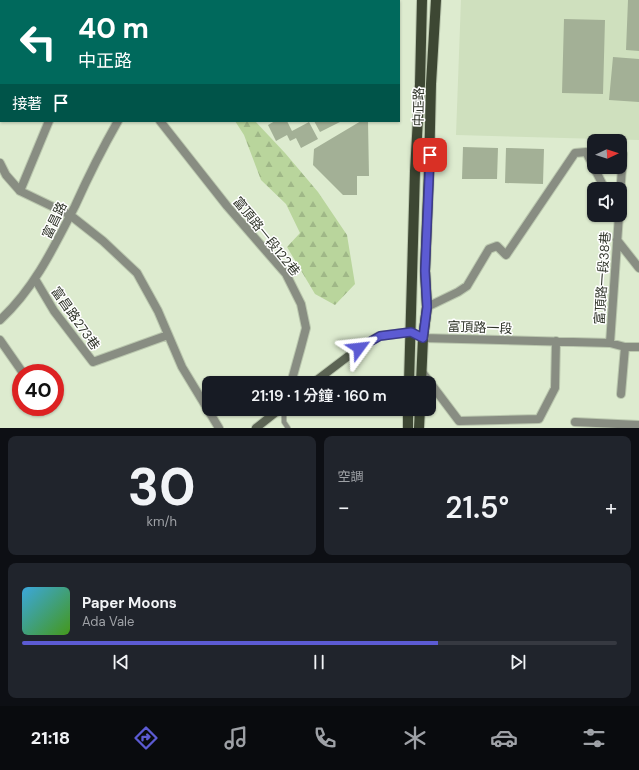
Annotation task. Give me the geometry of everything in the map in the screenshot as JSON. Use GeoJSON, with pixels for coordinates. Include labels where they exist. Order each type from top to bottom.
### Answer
{"type":"FeatureCollection","features":[{"type":"Feature","properties":{"kind":"main road","name":"中正路"},"geometry":{"type":"LineString","coordinates":[[409,376],[415,171],[420,84],[422,0]]}},
{"type":"Feature","properties":{"kind":"main road","name":"中正路"},"geometry":{"type":"LineString","coordinates":[[422,376],[423,338],[427,307],[425,271],[430,170],[431,84],[436,0]]}},
{"type":"Feature","properties":{"kind":"main road"},"geometry":{"type":"LineString","coordinates":[[408,416],[408,428]]}},
{"type":"Feature","properties":{"kind":"main road"},"geometry":{"type":"LineString","coordinates":[[419,428],[420,416]]}},
{"type":"Feature","properties":{"kind":"street"},"geometry":{"type":"LineString","coordinates":[[20,191],[49,122]]}},
{"type":"Feature","properties":{"kind":"street","name":"富昌路"},"geometry":{"type":"LineString","coordinates":[[0,320],[12,309],[35,279],[57,241],[117,122]]}},
{"type":"Feature","properties":{"kind":"street","name":"富頂路一段122巷"},"geometry":{"type":"LineString","coordinates":[[161,122],[227,206],[286,274],[301,304],[306,328],[292,376]]}},
{"type":"Feature","properties":{"kind":"street"},"geometry":{"type":"LineString","coordinates":[[427,307],[467,286],[489,249],[497,246],[506,255],[575,153],[586,152],[601,182]]}},
{"type":"Feature","properties":{"kind":"street"},"geometry":{"type":"LineString","coordinates":[[0,163],[6,175],[20,191],[70,215],[103,241],[137,273],[158,311],[182,367],[218,428]]}},
{"type":"Feature","properties":{"kind":"street","name":"富頂路一段38巷"},"geometry":{"type":"LineString","coordinates":[[610,343],[618,222]]}},
{"type":"Feature","properties":{"kind":"street"},"geometry":{"type":"LineString","coordinates":[[617,240],[639,268]]}},
{"type":"Feature","properties":{"kind":"street","name":"富昌路273巷"},"geometry":{"type":"LineString","coordinates":[[35,279],[54,311],[93,362],[168,335]]}},
{"type":"Feature","properties":{"kind":"street","name":"富頂路一段"},"geometry":{"type":"LineString","coordinates":[[411,332],[423,338],[610,343],[624,347],[639,348]]}},
{"type":"Feature","properties":{"kind":"street"},"geometry":{"type":"LineString","coordinates":[[322,376],[359,348],[380,336],[411,332]]}},
{"type":"Feature","properties":{"kind":"street"},"geometry":{"type":"LineString","coordinates":[[0,340],[17,364]]}},
{"type":"Feature","properties":{"kind":"street"},"geometry":{"type":"LineString","coordinates":[[422,372],[459,421],[539,419],[555,388],[556,341]]}},
{"type":"Feature","properties":{"kind":"street"},"geometry":{"type":"LineString","coordinates":[[621,394],[624,347]]}},
{"type":"Feature","properties":{"kind":"street"},"geometry":{"type":"LineString","coordinates":[[256,428],[271,416]]}},
{"type":"Feature","properties":{"kind":"street"},"geometry":{"type":"LineString","coordinates":[[575,422],[634,426]]}},
{"type":"Feature","properties":{"kind":"lane"},"geometry":{"type":"LineString","coordinates":[[284,416],[284,422],[288,428]]}},
{"type":"Feature","properties":{"kind":"shaded area"},"geometry":{"type":"Polygon","coordinates":[[[461,0],[639,0],[639,140],[627,140],[627,134],[587,134],[587,139],[456,135],[461,0]]]}},
{"type":"Feature","properties":{"kind":"green space"},"geometry":{"type":"Polygon","coordinates":[[[236,122],[256,122],[318,192],[347,235],[355,284],[335,305],[315,294],[287,247],[300,233],[286,204],[261,180],[244,135],[236,122]]]}},
{"type":"Feature","properties":{"kind":"building"},"geometry":{"type":"Polygon","coordinates":[[[628,0],[639,0],[639,51],[626,50],[628,0]]]}},
{"type":"Feature","properties":{"kind":"building"},"geometry":{"type":"Polygon","coordinates":[[[564,19],[605,20],[603,94],[562,93],[564,19]]]}},
{"type":"Feature","properties":{"kind":"building"},"geometry":{"type":"Polygon","coordinates":[[[613,57],[639,59],[639,102],[609,100],[613,57]]]}},
{"type":"Feature","properties":{"kind":"building"},"geometry":{"type":"Polygon","coordinates":[[[273,122],[288,122],[292,131],[309,122],[318,139],[301,148],[296,138],[290,141],[287,135],[276,141],[268,125],[273,122]]]}},
{"type":"Feature","properties":{"kind":"building"},"geometry":{"type":"Polygon","coordinates":[[[315,122],[340,122],[320,132],[315,122]]]}},
{"type":"Feature","properties":{"kind":"building"},"geometry":{"type":"Polygon","coordinates":[[[359,122],[368,122],[369,176],[357,176],[357,195],[343,195],[313,165],[314,149],[359,122]]]}},
{"type":"Feature","properties":{"kind":"building"},"geometry":{"type":"Polygon","coordinates":[[[463,147],[498,148],[497,179],[462,179],[463,147]]]}},
{"type":"Feature","properties":{"kind":"building"},"geometry":{"type":"Polygon","coordinates":[[[506,148],[544,149],[543,184],[505,183],[506,148]]]}},
{"type":"Feature","properties":{"kind":"route"},"geometry":{"type":"LineString","coordinates":[[359,348],[380,336],[411,332],[423,338],[427,307],[425,271],[430,155]]}}]}
